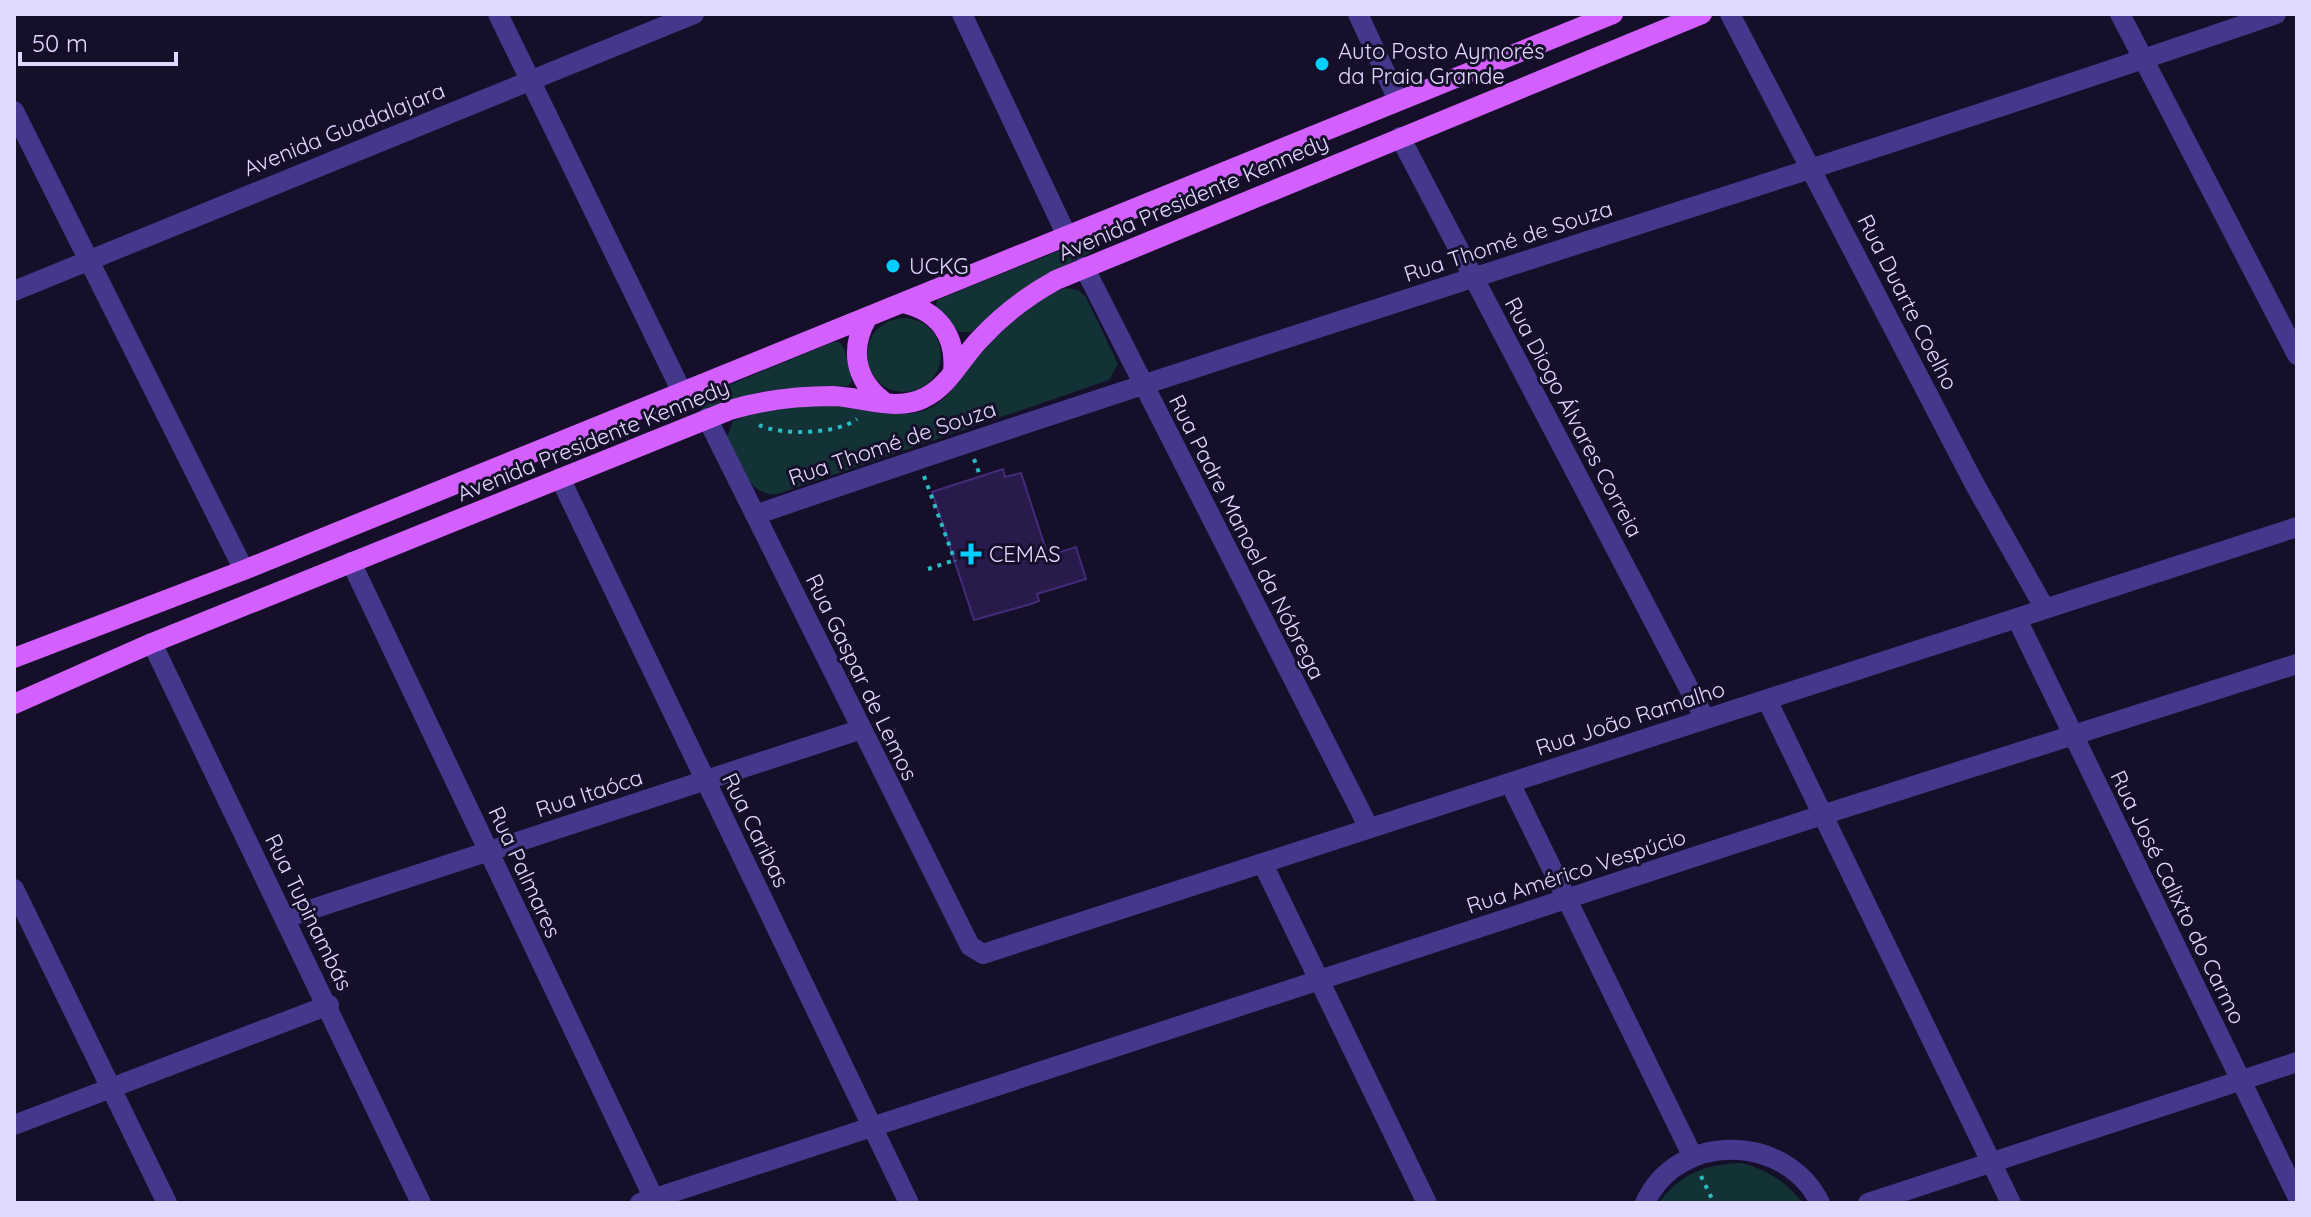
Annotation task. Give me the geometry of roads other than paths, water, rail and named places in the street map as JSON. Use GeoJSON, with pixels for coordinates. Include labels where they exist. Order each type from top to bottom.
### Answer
{"type":"FeatureCollection","features":[{"type":"Feature","properties":{"kind":"main road","name":"Avenida Presidente Kennedy"},"geometry":{"type":"LineString","coordinates":[[14,658],[244,570],[1613,14]]}},
{"type":"Feature","properties":{"kind":"main road","name":"Avenida Presidente Kennedy"},"geometry":{"type":"LineString","coordinates":[[14,704],[152,643],[707,418],[747,405],[781,399],[834,396],[898,404],[924,399],[953,372],[976,343],[1016,306],[1084,267],[1702,14]]}},
{"type":"Feature","properties":{"kind":"main road"},"geometry":{"type":"LineString","coordinates":[[902,303],[916,306],[939,321],[951,341],[953,372]]}},
{"type":"Feature","properties":{"kind":"main road"},"geometry":{"type":"LineString","coordinates":[[867,318],[857,339],[857,364],[867,386],[883,401]]}},
{"type":"Feature","properties":{"kind":"main road"},"geometry":{"type":"LineString","coordinates":[[14,672],[27,663],[34,651]]}},
{"type":"Feature","properties":{"kind":"street"},"geometry":{"type":"LineString","coordinates":[[498,14],[682,392]]}},
{"type":"Feature","properties":{"kind":"street","name":"Avenida Guadalajara"},"geometry":{"type":"LineString","coordinates":[[14,291],[694,14]]}},
{"type":"Feature","properties":{"kind":"street"},"geometry":{"type":"LineString","coordinates":[[962,14],[1067,236]]}},
{"type":"Feature","properties":{"kind":"street"},"geometry":{"type":"LineString","coordinates":[[1358,14],[1398,100]]}},
{"type":"Feature","properties":{"kind":"street","name":"Rua Duarte Coelho"},"geometry":{"type":"LineString","coordinates":[[1730,14],[1974,483],[2045,609]]}},
{"type":"Feature","properties":{"kind":"street"},"geometry":{"type":"LineString","coordinates":[[2120,14],[2297,355]]}},
{"type":"Feature","properties":{"kind":"street","name":"Rua Thomé de Souza"},"geometry":{"type":"LineString","coordinates":[[755,515],[1141,383],[1813,169],[2276,14]]}},
{"type":"Feature","properties":{"kind":"street"},"geometry":{"type":"LineString","coordinates":[[14,111],[244,570]]}},
{"type":"Feature","properties":{"kind":"street","name":"Rua Diogo Álvares Correia"},"geometry":{"type":"LineString","coordinates":[[1400,137],[1705,719]]}},
{"type":"Feature","properties":{"kind":"street","name":"Rua Padre Manoel da Nóbrega"},"geometry":{"type":"LineString","coordinates":[[1084,267],[1369,828]]}},
{"type":"Feature","properties":{"kind":"street","name":"Rua Gaspar de Lemos"},"geometry":{"type":"LineString","coordinates":[[707,418],[970,946],[978,954]]}},
{"type":"Feature","properties":{"kind":"street","name":"Rua Caribas"},"geometry":{"type":"LineString","coordinates":[[560,478],[909,1203]]}},
{"type":"Feature","properties":{"kind":"street","name":"Rua João Ramalho"},"geometry":{"type":"LineString","coordinates":[[978,954],[1022,944],[2297,527]]}},
{"type":"Feature","properties":{"kind":"street","name":"Rua Palmares"},"geometry":{"type":"LineString","coordinates":[[351,562],[650,1201]]}},
{"type":"Feature","properties":{"kind":"street","name":"Rua José Calixto do Carmo"},"geometry":{"type":"LineString","coordinates":[[2017,619],[2297,1196]]}},
{"type":"Feature","properties":{"kind":"street","name":"Rua Tupinambás"},"geometry":{"type":"LineString","coordinates":[[152,643],[329,1005],[421,1203]]}},
{"type":"Feature","properties":{"kind":"street","name":"Rua Américo Vespúcio"},"geometry":{"type":"LineString","coordinates":[[650,1201],[1822,815],[2297,664]]}},
{"type":"Feature","properties":{"kind":"street"},"geometry":{"type":"LineString","coordinates":[[1767,700],[2011,1203]]}},
{"type":"Feature","properties":{"kind":"street","name":"Rua Itaóca"},"geometry":{"type":"LineString","coordinates":[[285,918],[862,729]]}},
{"type":"Feature","properties":{"kind":"street"},"geometry":{"type":"LineString","coordinates":[[1510,783],[1693,1157]]}},
{"type":"Feature","properties":{"kind":"street"},"geometry":{"type":"LineString","coordinates":[[1263,864],[1427,1203]]}},
{"type":"Feature","properties":{"kind":"street"},"geometry":{"type":"LineString","coordinates":[[14,889],[167,1203]]}},
{"type":"Feature","properties":{"kind":"street"},"geometry":{"type":"LineString","coordinates":[[14,1125],[329,1005]]}},
{"type":"Feature","properties":{"kind":"street"},"geometry":{"type":"LineString","coordinates":[[1868,1203],[2297,1062]]}},
{"type":"Feature","properties":{"kind":"street"},"geometry":{"type":"LineString","coordinates":[[1645,1203],[1669,1172],[1693,1157],[1719,1149],[1747,1149],[1773,1157],[1796,1171],[1820,1203]]}},
{"type":"Feature","properties":{"kind":"place","name":"Auto Posto Aymorés da Praia Grande"},"geometry":{"type":"Point","coordinates":[1322,64]}},
{"type":"Feature","properties":{"kind":"place","name":"UCKG"},"geometry":{"type":"Point","coordinates":[893,266]}},
{"type":"Feature","properties":{"kind":"place","name":"CEMAS"},"geometry":{"type":"Point","coordinates":[971,554]}}]}
